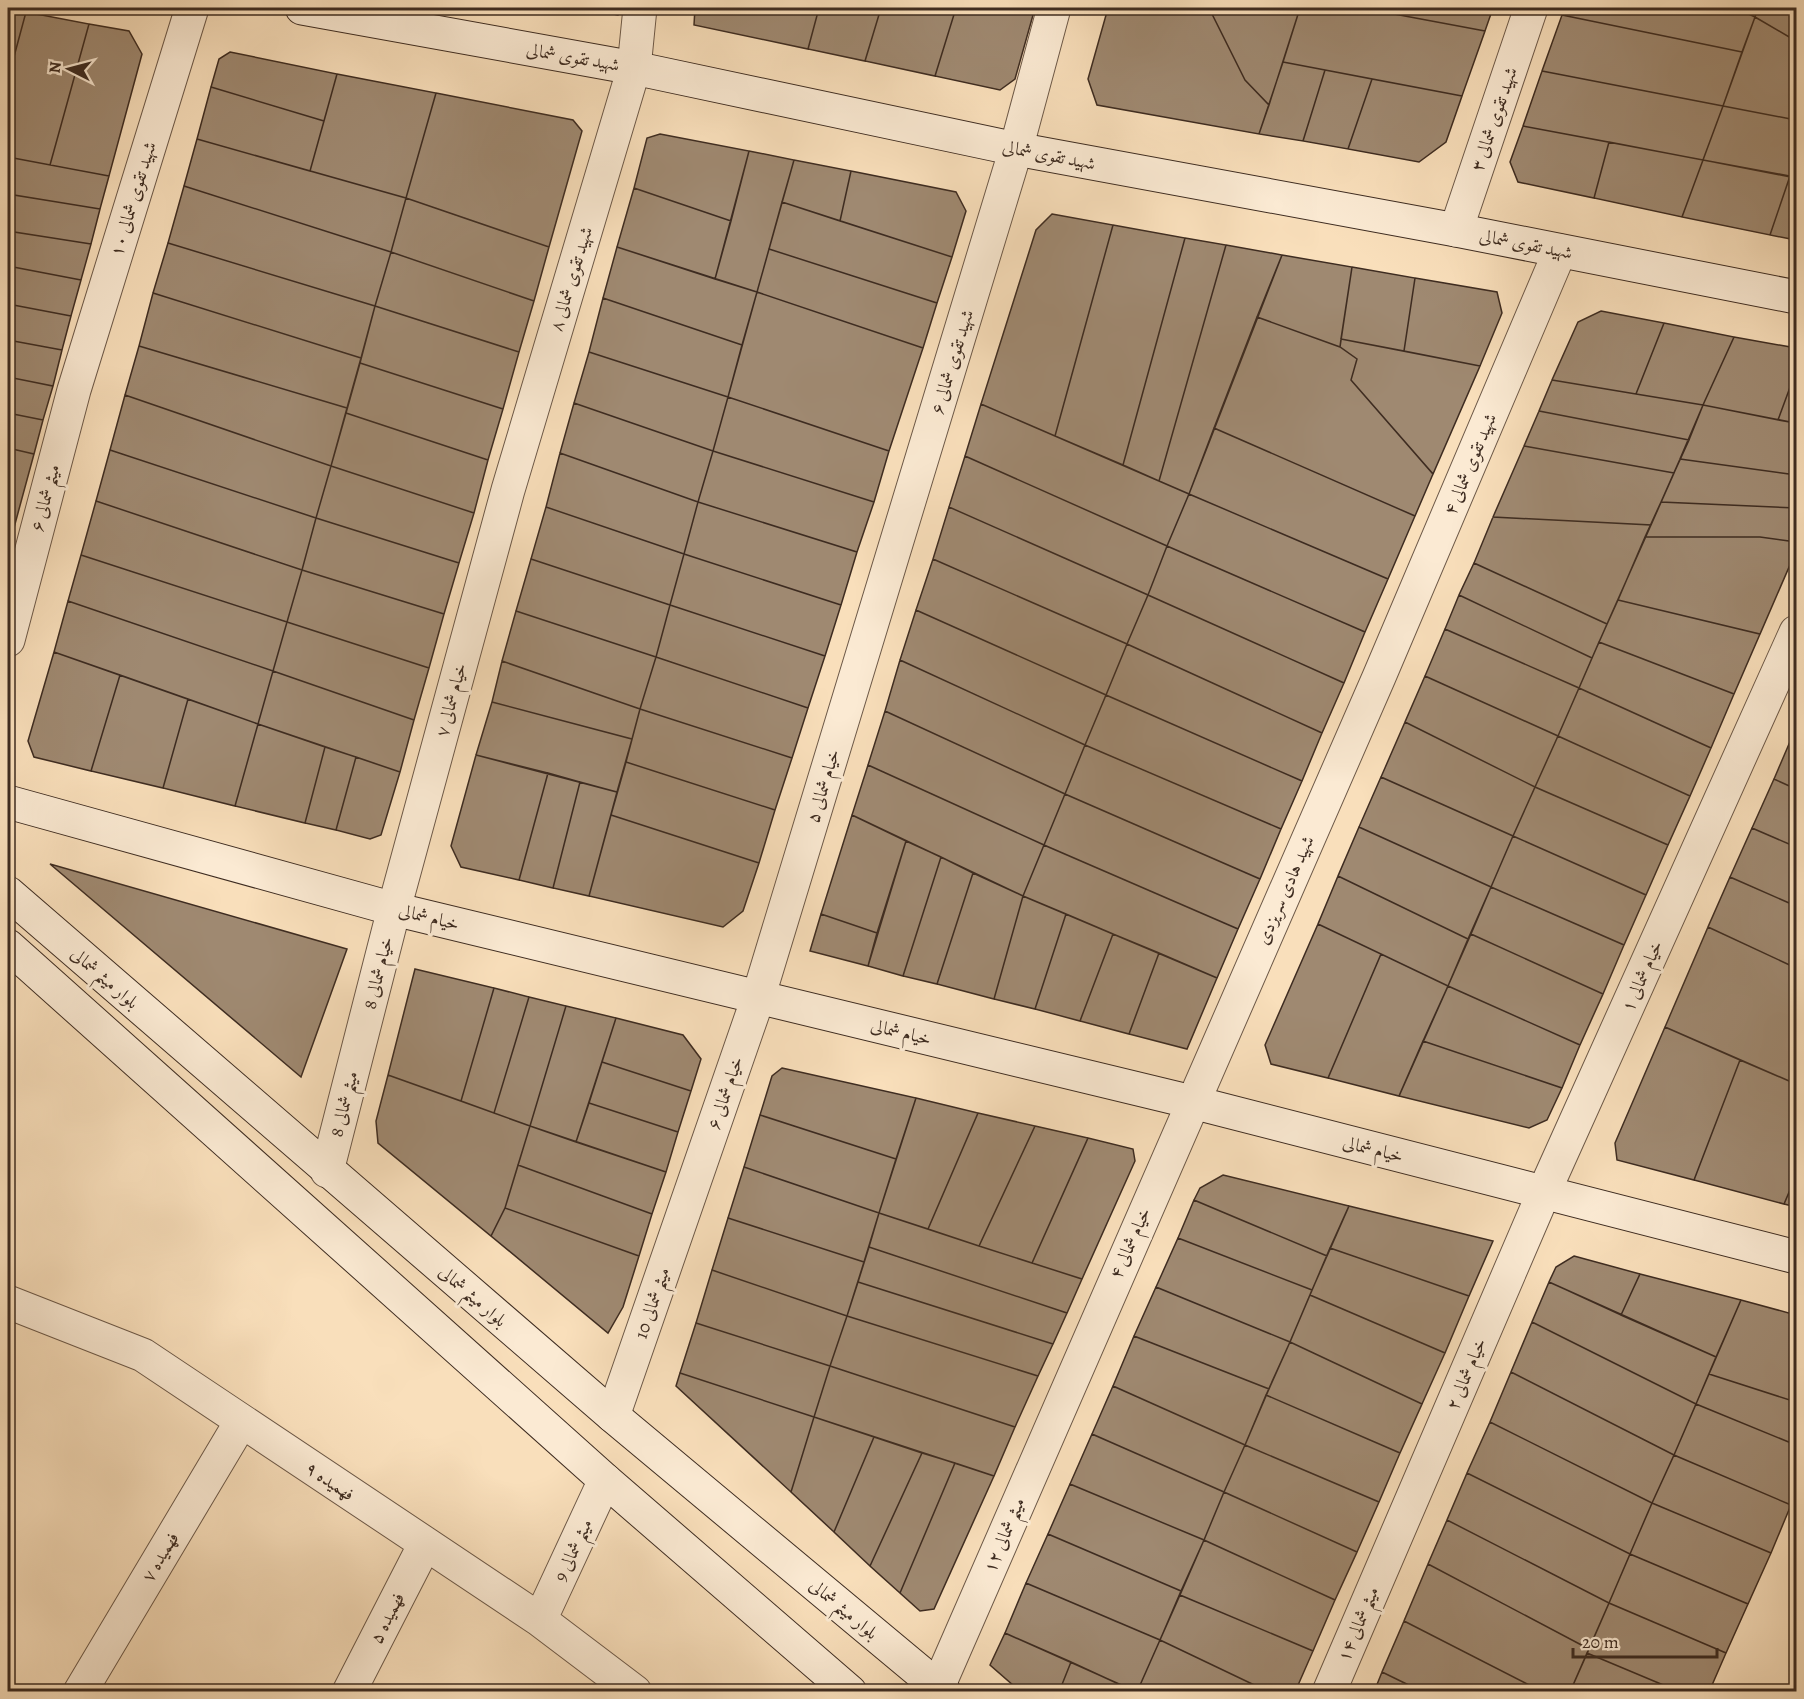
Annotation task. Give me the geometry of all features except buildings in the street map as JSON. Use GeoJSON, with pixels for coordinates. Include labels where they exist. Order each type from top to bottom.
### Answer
{"type":"FeatureCollection","features":[{"type":"Feature","properties":{"kind":"street","name":"شهید تقوی شمالی ۱۰"},"geometry":{"type":"LineString","coordinates":[[74,390],[192,8]]}},
{"type":"Feature","properties":{"kind":"street","name":"شهید تقوی شمالی"},"geometry":{"type":"LineString","coordinates":[[302,8],[634,68],[1016,149],[1456,230],[1797,297]]}},
{"type":"Feature","properties":{"kind":"street","name":"شهید تقوی شمالی ۸"},"geometry":{"type":"LineString","coordinates":[[508,490],[634,68],[640,8]]}},
{"type":"Feature","properties":{"kind":"street","name":"شهید تقوی شمالی ۶"},"geometry":{"type":"LineString","coordinates":[[888,575],[1016,149],[1054,8]]}},
{"type":"Feature","properties":{"kind":"street","name":"شهید تقوی شمالی ۳"},"geometry":{"type":"LineString","coordinates":[[1456,230],[1531,8]]}},
{"type":"Feature","properties":{"kind":"street","name":"شهید تقوی شمالی ۴"},"geometry":{"type":"LineString","coordinates":[[1379,677],[1560,251]]}},
{"type":"Feature","properties":{"kind":"street","name":"میثم شمالی ۶"},"geometry":{"type":"LineString","coordinates":[[8,640],[74,390]]}},
{"type":"Feature","properties":{"kind":"street","name":"خیام شمالی ۷"},"geometry":{"type":"LineString","coordinates":[[394,909],[508,490]]}},
{"type":"Feature","properties":{"kind":"street","name":"خیام شمالی ۵"},"geometry":{"type":"LineString","coordinates":[[758,998],[888,575]]}},
{"type":"Feature","properties":{"kind":"street","name":"خیام شمالی ۱"},"geometry":{"type":"LineString","coordinates":[[1544,1192],[1797,632]]}},
{"type":"Feature","properties":{"kind":"street","name":"شهید هادی سریزدی"},"geometry":{"type":"LineString","coordinates":[[1192,1102],[1379,677]]}},
{"type":"Feature","properties":{"kind":"street","name":"خیام شمالی"},"geometry":{"type":"LineString","coordinates":[[8,802],[394,909],[1192,1102],[1797,1257]]}},
{"type":"Feature","properties":{"kind":"street","name":"بلوار میثم شمالی"},"geometry":{"type":"LineString","coordinates":[[8,893],[613,1416],[941,1689]]}},
{"type":"Feature","properties":{"kind":"street","name":"خیام شمالی 8"},"geometry":{"type":"LineString","coordinates":[[362,1037],[394,909]]}},
{"type":"Feature","properties":{"kind":"street"},"geometry":{"type":"LineString","coordinates":[[8,946],[605,1480],[850,1692]]}},
{"type":"Feature","properties":{"kind":"street","name":"خیام شمالی ۶"},"geometry":{"type":"LineString","coordinates":[[691,1189],[758,998]]}},
{"type":"Feature","properties":{"kind":"street","name":"میثم شمالی 8"},"geometry":{"type":"LineString","coordinates":[[327,1171],[362,1037]]}},
{"type":"Feature","properties":{"kind":"street","name":"خیام شمالی ۴"},"geometry":{"type":"LineString","coordinates":[[1069,1383],[1192,1102]]}},
{"type":"Feature","properties":{"kind":"street","name":"میثم شمالی 10"},"geometry":{"type":"LineString","coordinates":[[613,1416],[691,1189]]}},
{"type":"Feature","properties":{"kind":"street","name":"خیام شمالی ۲"},"geometry":{"type":"LineString","coordinates":[[1387,1556],[1544,1192]]}},
{"type":"Feature","properties":{"kind":"street","name":"فهمیده ۹"},"geometry":{"type":"LineString","coordinates":[[8,1302],[143,1355],[540,1620],[635,1692]]}},
{"type":"Feature","properties":{"kind":"street","name":"میثم شمالی ۱۲"},"geometry":{"type":"LineString","coordinates":[[941,1689],[1069,1383]]}},
{"type":"Feature","properties":{"kind":"street","name":"فهمیده ۷"},"geometry":{"type":"LineString","coordinates":[[80,1692],[241,1422]]}},
{"type":"Feature","properties":{"kind":"street","name":"میثم شمالی 9"},"geometry":{"type":"LineString","coordinates":[[540,1620],[605,1480]]}},
{"type":"Feature","properties":{"kind":"street","name":"فهمیده ۵"},"geometry":{"type":"LineString","coordinates":[[349,1692],[425,1544]]}},
{"type":"Feature","properties":{"kind":"street","name":"میثم شمالی ۱۴"},"geometry":{"type":"LineString","coordinates":[[1329,1692],[1387,1556]]}}]}
